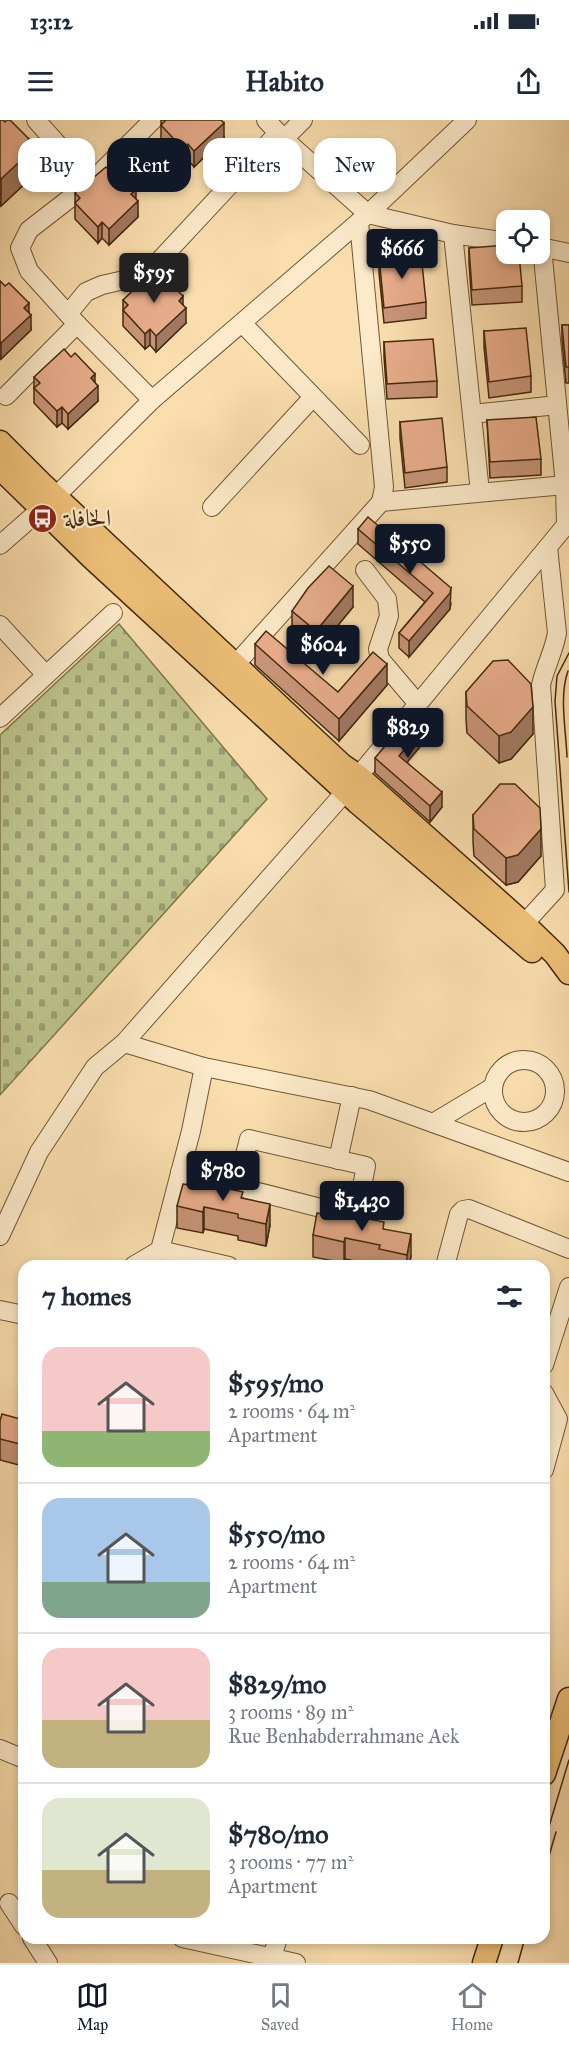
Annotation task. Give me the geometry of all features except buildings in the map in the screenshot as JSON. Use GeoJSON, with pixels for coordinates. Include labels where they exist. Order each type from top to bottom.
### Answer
{"type":"FeatureCollection","features":[{"type":"Feature","properties":{"kind":"main road"},"geometry":{"type":"LineString","coordinates":[[0,442],[91,557],[352,784],[569,984]]}},
{"type":"Feature","properties":{"kind":"main road"},"geometry":{"type":"LineString","coordinates":[[0,468],[49,503],[236,665],[342,765],[352,784],[524,924],[555,954],[569,973]]}},
{"type":"Feature","properties":{"kind":"main road"},"geometry":{"type":"LineString","coordinates":[[550,1762],[564,1733],[569,1699]]}},
{"type":"Feature","properties":{"kind":"main road"},"geometry":{"type":"LineString","coordinates":[[484,1963],[490,1944]]}},
{"type":"Feature","properties":{"kind":"street"},"geometry":{"type":"LineString","coordinates":[[36,120],[52,138]]}},
{"type":"Feature","properties":{"kind":"street"},"geometry":{"type":"LineString","coordinates":[[95,178],[153,120]]}},
{"type":"Feature","properties":{"kind":"street"},"geometry":{"type":"LineString","coordinates":[[6,396],[72,319],[86,292],[102,285],[146,275],[276,131],[303,120]]}},
{"type":"Feature","properties":{"kind":"street"},"geometry":{"type":"LineString","coordinates":[[0,545],[49,503],[152,400],[364,218],[467,120]]}},
{"type":"Feature","properties":{"kind":"street"},"geometry":{"type":"LineString","coordinates":[[276,131],[364,218],[496,240]]}},
{"type":"Feature","properties":{"kind":"street"},"geometry":{"type":"LineString","coordinates":[[78,192],[29,230],[20,248],[29,271],[72,319],[152,400]]}},
{"type":"Feature","properties":{"kind":"street"},"geometry":{"type":"LineString","coordinates":[[236,665],[381,502],[384,487],[364,218]]}},
{"type":"Feature","properties":{"kind":"street"},"geometry":{"type":"LineString","coordinates":[[453,234],[480,492]]}},
{"type":"Feature","properties":{"kind":"street"},"geometry":{"type":"LineString","coordinates":[[550,249],[569,253]]}},
{"type":"Feature","properties":{"kind":"street"},"geometry":{"type":"LineString","coordinates":[[0,1236],[39,1152],[95,1067],[124,1043],[352,784],[566,525],[565,485],[543,264]]}},
{"type":"Feature","properties":{"kind":"street"},"geometry":{"type":"LineString","coordinates":[[242,323],[360,445]]}},
{"type":"Feature","properties":{"kind":"street"},"geometry":{"type":"LineString","coordinates":[[212,507],[313,397]]}},
{"type":"Feature","properties":{"kind":"street"},"geometry":{"type":"LineString","coordinates":[[471,414],[557,405]]}},
{"type":"Feature","properties":{"kind":"street"},"geometry":{"type":"LineString","coordinates":[[381,502],[565,485]]}},
{"type":"Feature","properties":{"kind":"street"},"geometry":{"type":"LineString","coordinates":[[524,924],[555,890],[541,685],[557,633],[548,547]]}},
{"type":"Feature","properties":{"kind":"street"},"geometry":{"type":"LineString","coordinates":[[365,570],[387,599],[389,616],[378,649],[380,659],[418,704]]}},
{"type":"Feature","properties":{"kind":"street"},"geometry":{"type":"LineString","coordinates":[[0,718],[113,613]]}},
{"type":"Feature","properties":{"kind":"street"},"geometry":{"type":"LineString","coordinates":[[0,625],[46,675]]}},
{"type":"Feature","properties":{"kind":"street"},"geometry":{"type":"LineString","coordinates":[[124,1043],[204,1067],[369,1100],[569,1172]]}},
{"type":"Feature","properties":{"kind":"street"},"geometry":{"type":"LineString","coordinates":[[522,1060],[532,1061],[549,1073],[554,1083],[553,1102],[540,1117],[521,1122],[503,1114],[494,1097],[493,1088],[496,1077],[503,1069],[522,1060]]}},
{"type":"Feature","properties":{"kind":"street"},"geometry":{"type":"LineString","coordinates":[[160,1250],[191,1131],[204,1067]]}},
{"type":"Feature","properties":{"kind":"street"},"geometry":{"type":"LineString","coordinates":[[433,1123],[493,1088]]}},
{"type":"Feature","properties":{"kind":"street"},"geometry":{"type":"LineString","coordinates":[[338,1160],[352,1096]]}},
{"type":"Feature","properties":{"kind":"street"},"geometry":{"type":"LineString","coordinates":[[519,1154],[521,1122]]}},
{"type":"Feature","properties":{"kind":"street"},"geometry":{"type":"LineString","coordinates":[[180,1172],[356,1217],[366,1166],[249,1139],[237,1186]]}},
{"type":"Feature","properties":{"kind":"street"},"geometry":{"type":"LineString","coordinates":[[447,1260],[459,1214],[469,1209],[569,1249]]}},
{"type":"Feature","properties":{"kind":"street"},"geometry":{"type":"LineString","coordinates":[[143,1260],[160,1250],[204,1260]]}},
{"type":"Feature","properties":{"kind":"street"},"geometry":{"type":"LineString","coordinates":[[550,1346],[569,1287]]}},
{"type":"Feature","properties":{"kind":"street"},"geometry":{"type":"LineString","coordinates":[[0,1310],[18,1314]]}},
{"type":"Feature","properties":{"kind":"street"},"geometry":{"type":"LineString","coordinates":[[550,1404],[558,1419],[550,1448]]}},
{"type":"Feature","properties":{"kind":"street"},"geometry":{"type":"LineString","coordinates":[[0,1749],[18,1756]]}},
{"type":"Feature","properties":{"kind":"street"},"geometry":{"type":"LineString","coordinates":[[36,1944],[48,1963]]}},
{"type":"Feature","properties":{"kind":"street"},"geometry":{"type":"LineString","coordinates":[[224,1944],[296,1963]]}},
{"type":"Feature","properties":{"kind":"street"},"geometry":{"type":"LineString","coordinates":[[272,1957],[276,1944]]}},
{"type":"Feature","properties":{"kind":"green space"},"geometry":{"type":"Polygon","coordinates":[[[119,624],[267,799],[0,1095],[0,735],[119,624]]]}},
{"type":"Feature","properties":{"kind":"tram line"},"geometry":{"type":"LineString","coordinates":[[569,653],[557,676],[555,701],[569,892]]}},
{"type":"Feature","properties":{"kind":"tram line"},"geometry":{"type":"LineString","coordinates":[[567,757],[563,702],[568,671]]}},
{"type":"Feature","properties":{"kind":"tram line"},"geometry":{"type":"LineString","coordinates":[[550,1823],[569,1760]]}},
{"type":"Feature","properties":{"kind":"tram line"},"geometry":{"type":"LineString","coordinates":[[550,1852],[556,1832]]}},
{"type":"Feature","properties":{"kind":"tram line"},"geometry":{"type":"LineString","coordinates":[[518,1963],[523,1944]]}},
{"type":"Feature","properties":{"kind":"place","name":"الحافلة"},"geometry":{"type":"Point","coordinates":[43,518]}}]}
